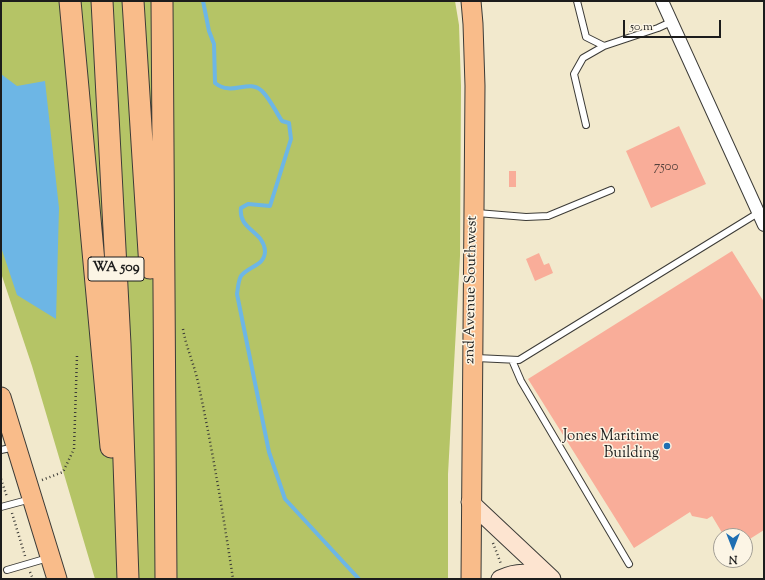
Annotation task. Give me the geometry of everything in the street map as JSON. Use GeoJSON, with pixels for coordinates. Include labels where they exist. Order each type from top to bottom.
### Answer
{"type":"FeatureCollection","features":[{"type":"Feature","properties":{"kind":"highway"},"geometry":{"type":"LineString","coordinates":[[70,1],[108,420],[126,537],[128,579]]}},
{"type":"Feature","properties":{"kind":"highway","name":"WA 509"},"geometry":{"type":"LineString","coordinates":[[102,1],[120,344],[126,537]]}},
{"type":"Feature","properties":{"kind":"highway","name":"WA 509"},"geometry":{"type":"LineString","coordinates":[[133,1],[165,484],[166,579]]}},
{"type":"Feature","properties":{"kind":"highway"},"geometry":{"type":"LineString","coordinates":[[162,1],[165,484]]}},
{"type":"Feature","properties":{"kind":"main road","name":"2nd Avenue Southwest"},"geometry":{"type":"LineString","coordinates":[[470,1],[473,24],[475,86],[470,502],[471,579]]}},
{"type":"Feature","properties":{"kind":"main road"},"geometry":{"type":"LineString","coordinates":[[1,397],[9,448],[30,492],[57,579]]}},
{"type":"Feature","properties":{"kind":"main road"},"geometry":{"type":"LineString","coordinates":[[470,502],[551,579]]}},
{"type":"Feature","properties":{"kind":"main road"},"geometry":{"type":"LineString","coordinates":[[501,573],[510,574],[525,572],[551,579]]}},
{"type":"Feature","properties":{"kind":"street"},"geometry":{"type":"LineString","coordinates":[[662,1],[764,225]]}},
{"type":"Feature","properties":{"kind":"lane"},"geometry":{"type":"LineString","coordinates":[[577,1],[586,37],[604,46]]}},
{"type":"Feature","properties":{"kind":"lane"},"geometry":{"type":"LineString","coordinates":[[586,124],[574,74],[583,58],[604,46],[658,28],[671,22]]}},
{"type":"Feature","properties":{"kind":"lane"},"geometry":{"type":"LineString","coordinates":[[473,212],[526,217],[548,216],[611,190]]}},
{"type":"Feature","properties":{"kind":"lane"},"geometry":{"type":"LineString","coordinates":[[472,357],[519,360],[758,213]]}},
{"type":"Feature","properties":{"kind":"lane"},"geometry":{"type":"LineString","coordinates":[[512,360],[521,381],[629,564]]}},
{"type":"Feature","properties":{"kind":"lane"},"geometry":{"type":"LineString","coordinates":[[1,507],[9,505],[30,492]]}},
{"type":"Feature","properties":{"kind":"lane"},"geometry":{"type":"LineString","coordinates":[[7,570],[51,558]]}},
{"type":"Feature","properties":{"kind":"path"},"geometry":{"type":"LineString","coordinates":[[183,329],[185,343],[196,372],[214,460],[233,579]]}},
{"type":"Feature","properties":{"kind":"path"},"geometry":{"type":"LineString","coordinates":[[30,492],[63,472],[74,449],[77,356]]}},
{"type":"Feature","properties":{"kind":"path"},"geometry":{"type":"LineString","coordinates":[[1,479],[33,579]]}},
{"type":"Feature","properties":{"kind":"path"},"geometry":{"type":"LineString","coordinates":[[492,544],[501,573]]}},
{"type":"Feature","properties":{"kind":"green space"},"geometry":{"type":"Polygon","coordinates":[[[1,1],[455,1],[459,25],[461,86],[460,256],[448,474],[448,579],[95,579],[32,366],[1,273],[1,1]]]}},
{"type":"Feature","properties":{"kind":"water"},"geometry":{"type":"Polygon","coordinates":[[[1,74],[17,86],[45,81],[59,208],[56,319],[17,295],[1,247],[1,74]]]}},
{"type":"Feature","properties":{"kind":"building"},"geometry":{"type":"Polygon","coordinates":[[[679,126],[706,184],[651,208],[626,151],[679,126]]]}},
{"type":"Feature","properties":{"kind":"building"},"geometry":{"type":"Polygon","coordinates":[[[509,171],[516,171],[516,187],[509,187],[509,171]]]}},
{"type":"Feature","properties":{"kind":"building","name":"Jones Maritime Building"},"geometry":{"type":"Polygon","coordinates":[[[732,251],[764,302],[764,530],[753,537],[753,528],[719,528],[712,516],[707,519],[692,516],[690,512],[634,548],[528,379],[732,251]]]}},
{"type":"Feature","properties":{"kind":"building"},"geometry":{"type":"Polygon","coordinates":[[[539,253],[544,265],[549,263],[553,273],[535,281],[526,259],[539,253]]]}},
{"type":"Feature","properties":{"kind":"waterway"},"geometry":{"type":"LineString","coordinates":[[203,1],[209,31],[214,44],[215,83],[222,87],[228,88],[246,86],[257,87],[268,98],[282,121],[289,123],[291,139],[270,206],[248,204],[241,208],[243,221],[264,244],[265,251],[262,260],[241,276],[237,294],[269,452],[285,499],[359,579]]}},
{"type":"Feature","properties":{"kind":"place","name":"Jones Maritime Building"},"geometry":{"type":"Point","coordinates":[667,446]}}]}
